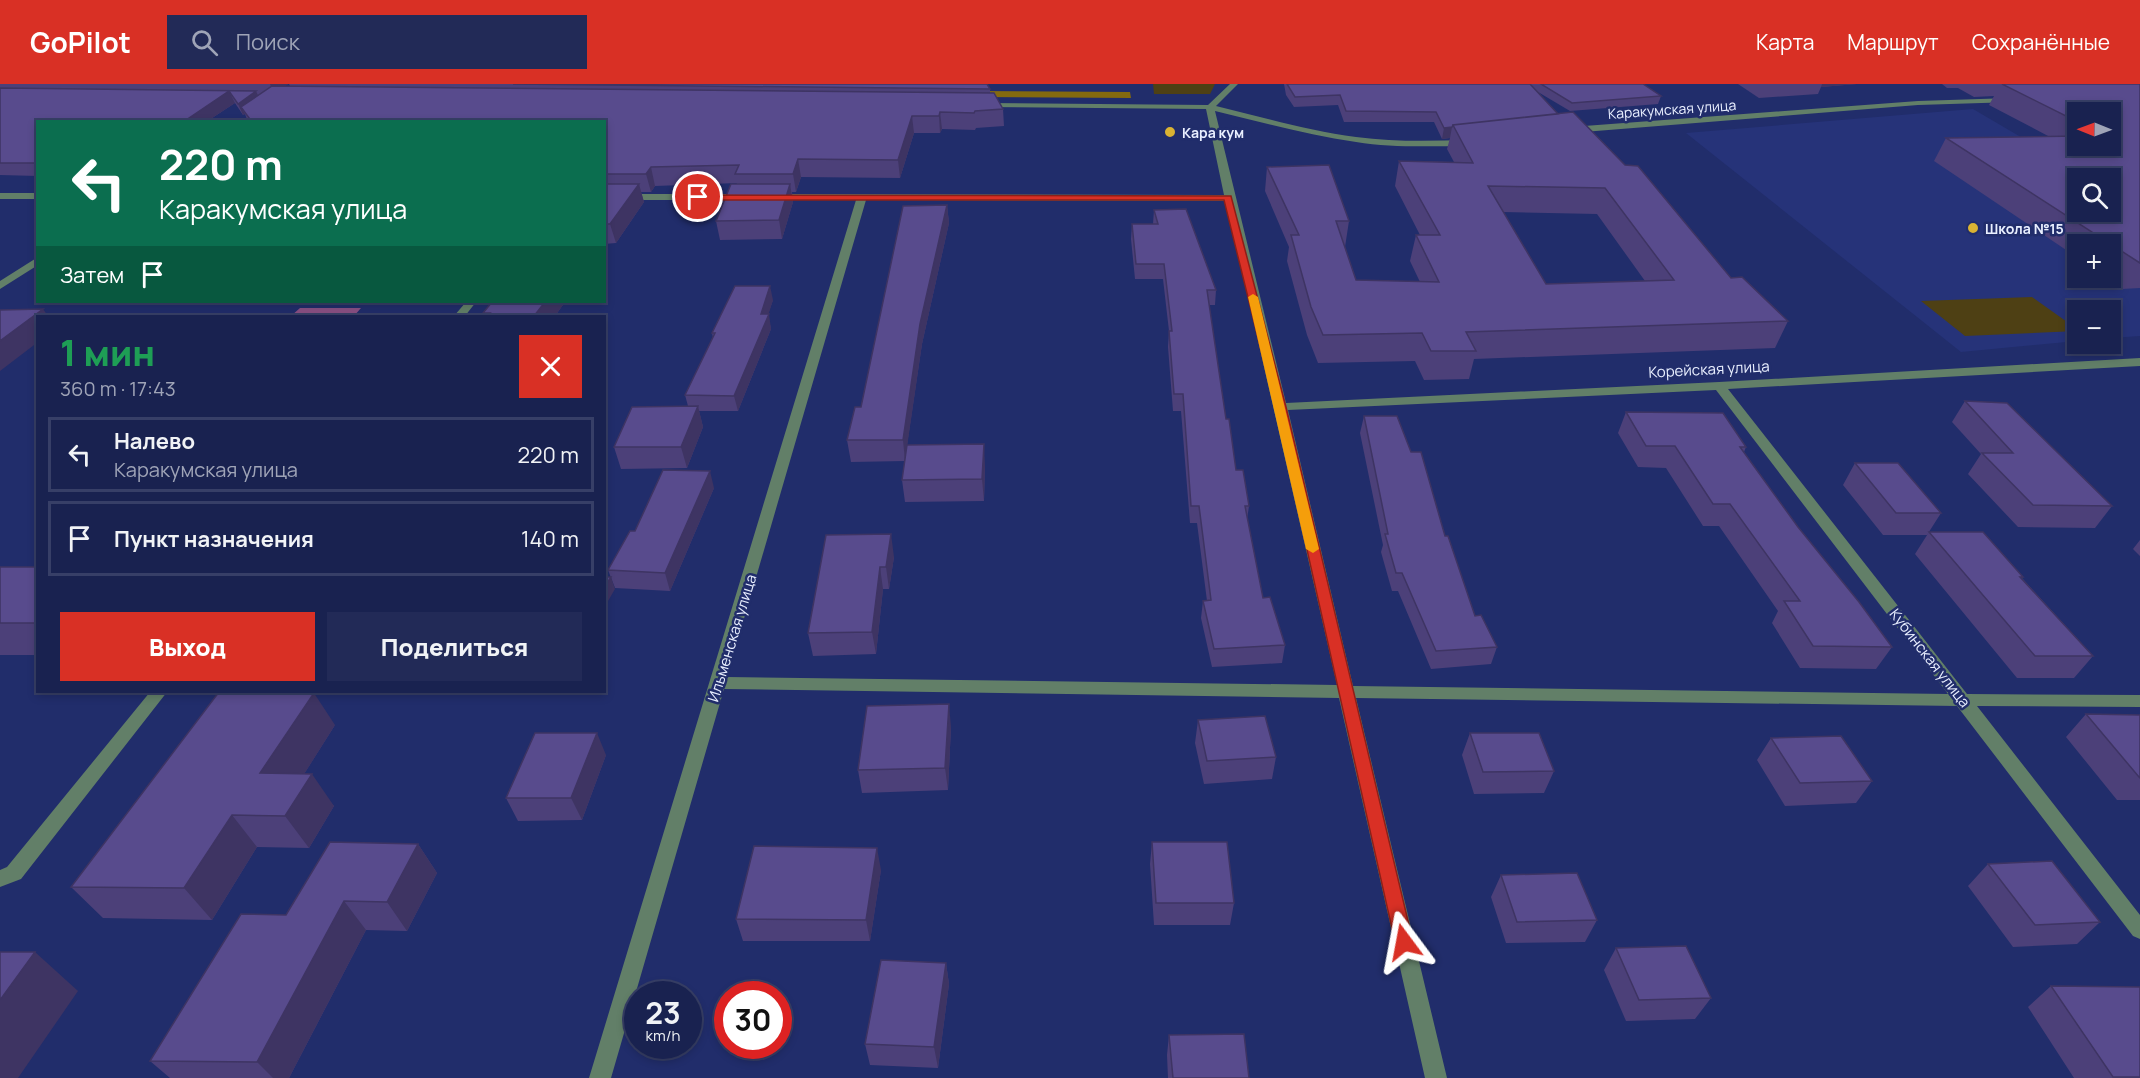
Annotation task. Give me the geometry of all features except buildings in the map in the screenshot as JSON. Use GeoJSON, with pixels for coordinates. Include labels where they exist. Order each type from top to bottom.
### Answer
{"type":"FeatureCollection","features":[{"type":"Feature","properties":{"kind":"street"},"geometry":{"type":"LineString","coordinates":[[1210,107],[1234,84]]}},
{"type":"Feature","properties":{"kind":"street","name":"Каракумская улица"},"geometry":{"type":"LineString","coordinates":[[1566,130],[1918,104],[2019,100]]}},
{"type":"Feature","properties":{"kind":"street"},"geometry":{"type":"LineString","coordinates":[[971,105],[1210,107],[1279,125],[1357,140],[1405,144],[1475,142]]}},
{"type":"Feature","properties":{"kind":"street"},"geometry":{"type":"LineString","coordinates":[[1210,107],[1228,198],[1280,407],[1436,1078]]}},
{"type":"Feature","properties":{"kind":"street"},"geometry":{"type":"LineString","coordinates":[[0,196],[36,196]]}},
{"type":"Feature","properties":{"kind":"street"},"geometry":{"type":"LineString","coordinates":[[606,197],[1228,198]]}},
{"type":"Feature","properties":{"kind":"street","name":"Ильменская улица"},"geometry":{"type":"LineString","coordinates":[[600,1078],[862,197]]}},
{"type":"Feature","properties":{"kind":"street"},"geometry":{"type":"LineString","coordinates":[[0,286],[36,261]]}},
{"type":"Feature","properties":{"kind":"street"},"geometry":{"type":"LineString","coordinates":[[460,315],[470,303]]}},
{"type":"Feature","properties":{"kind":"street"},"geometry":{"type":"LineString","coordinates":[[2134,362],[2140,373]]}},
{"type":"Feature","properties":{"kind":"street","name":"Корейская улица"},"geometry":{"type":"LineString","coordinates":[[1280,407],[1719,386],[2134,362]]}},
{"type":"Feature","properties":{"kind":"street","name":"Кубинская улица"},"geometry":{"type":"LineString","coordinates":[[1719,386],[2140,930]]}},
{"type":"Feature","properties":{"kind":"street"},"geometry":{"type":"LineString","coordinates":[[718,683],[2140,701]]}},
{"type":"Feature","properties":{"kind":"street"},"geometry":{"type":"LineString","coordinates":[[0,879],[14,873],[158,693]]}},
{"type":"Feature","properties":{"kind":"shaded area"},"geometry":{"type":"Polygon","coordinates":[[[1153,84],[1215,84],[1210,94],[1154,94],[1153,84]]]}},
{"type":"Feature","properties":{"kind":"shaded area"},"geometry":{"type":"Polygon","coordinates":[[[978,91],[1130,92],[1131,98],[977,97],[978,91]]]}},
{"type":"Feature","properties":{"kind":"shaded area","name":"Школа №15"},"geometry":{"type":"Polygon","coordinates":[[[1973,109],[2074,168],[2067,168],[2067,222],[2121,222],[2121,210],[2140,207],[2140,336],[2121,337],[2121,300],[2067,300],[2067,342],[1961,352],[1686,133],[1973,109]]]}},
{"type":"Feature","properties":{"kind":"shaded area"},"geometry":{"type":"Polygon","coordinates":[[[2032,297],[2067,322],[2067,331],[1965,336],[1921,301],[2032,297]]]}},
{"type":"Feature","properties":{"kind":"shaded area"},"geometry":{"type":"Polygon","coordinates":[[[300,308],[361,308],[355,315],[292,315],[300,308]]]}},
{"type":"Feature","properties":{"kind":"slow traffic"},"geometry":{"type":"LineString","coordinates":[[1253,297],[1313,549]]}},
{"type":"Feature","properties":{"kind":"place","name":"Кара кум"},"geometry":{"type":"Point","coordinates":[1170,132]}},
{"type":"Feature","properties":{"kind":"place","name":"Школа №15"},"geometry":{"type":"Point","coordinates":[1973,228]}},
{"type":"Feature","properties":{"kind":"route"},"geometry":{"type":"LineString","coordinates":[[698,197],[1228,198],[1280,407],[1404,942]]}}]}
